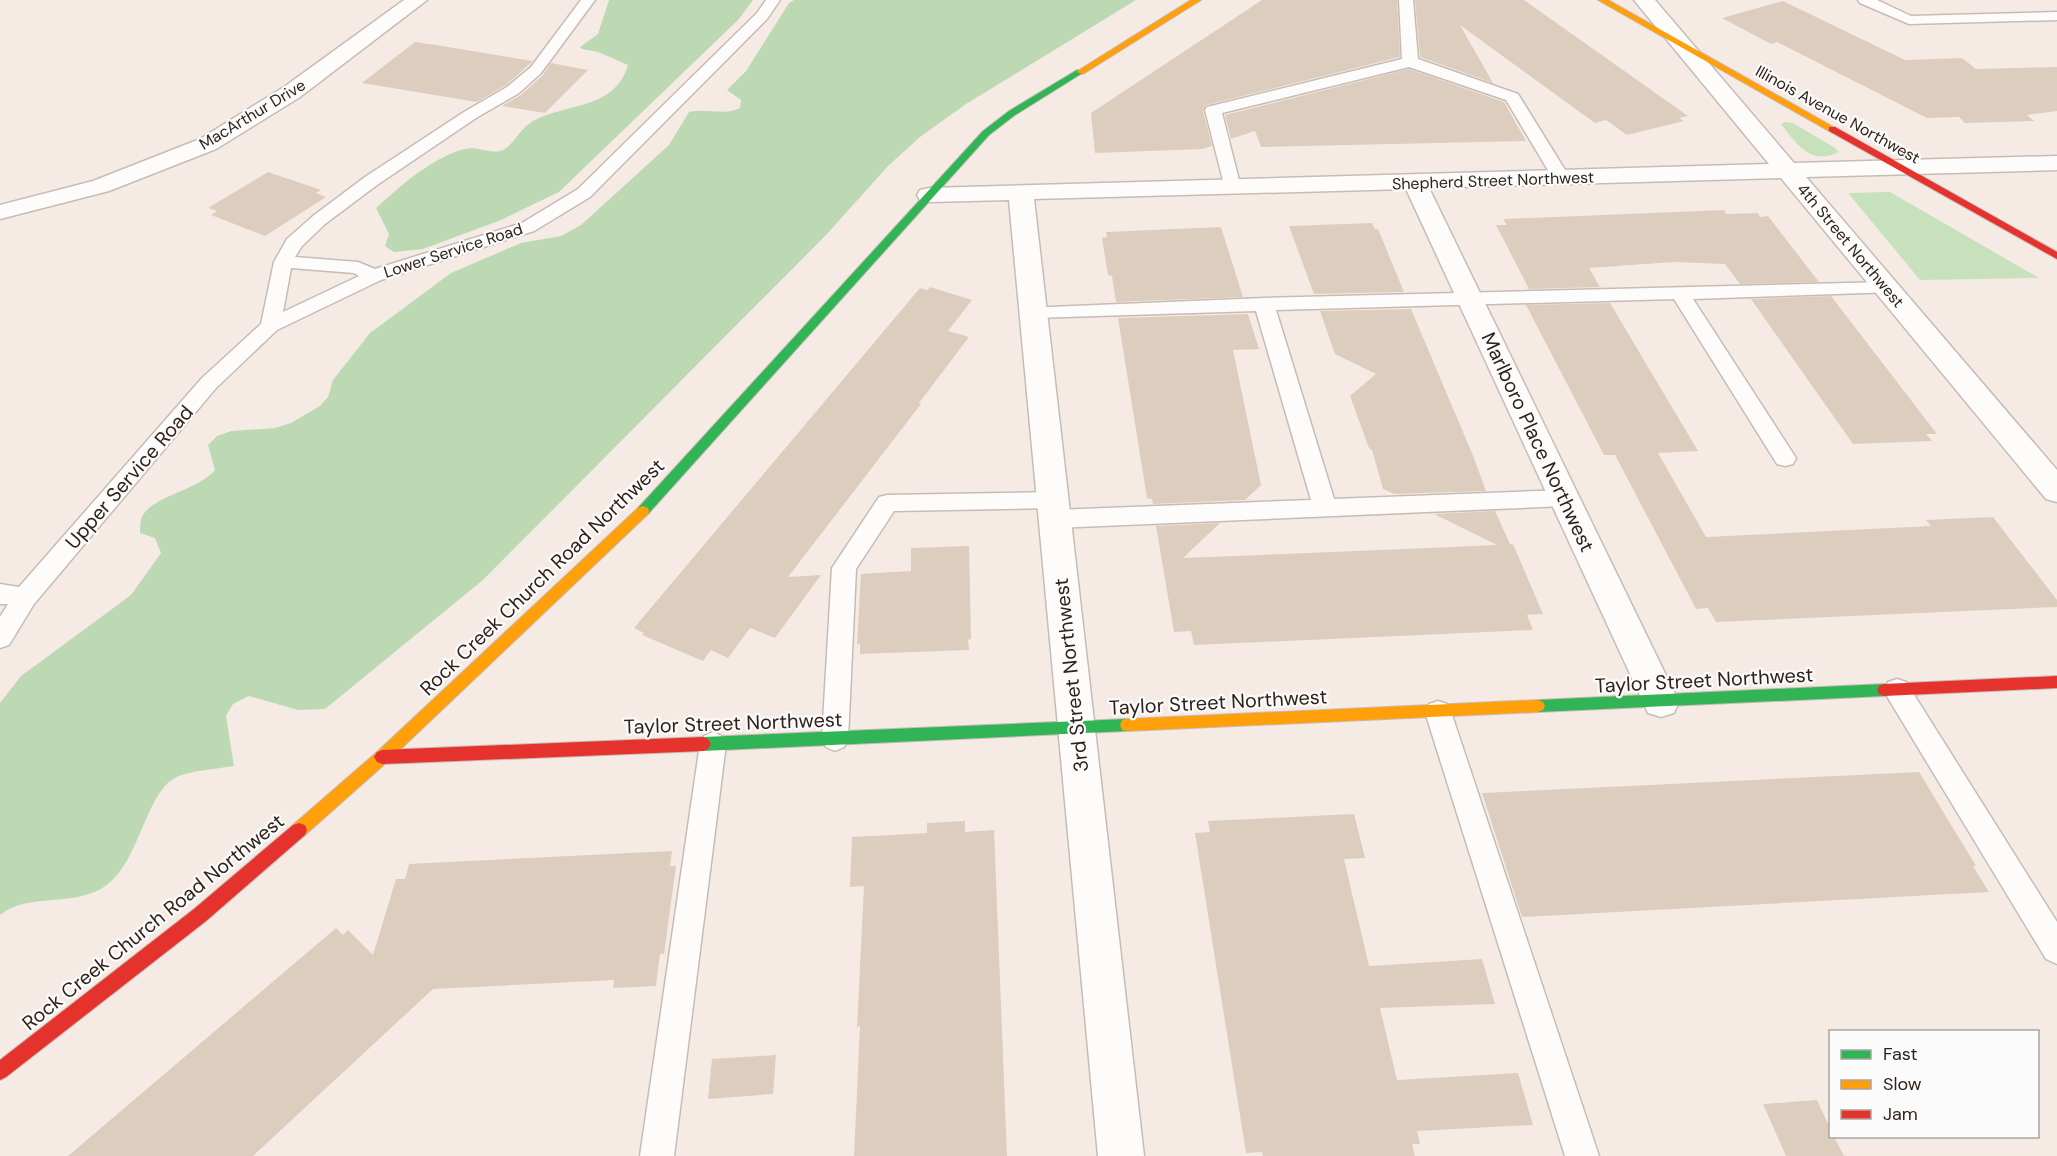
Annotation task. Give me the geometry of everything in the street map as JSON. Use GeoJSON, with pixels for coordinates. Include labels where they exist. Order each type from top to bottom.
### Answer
{"type":"FeatureCollection","features":[{"type":"Feature","properties":{"kind":"street","name":"MacArthur Drive"},"geometry":{"type":"LineString","coordinates":[[0,212],[101,186],[208,144],[292,92],[417,0]]}},
{"type":"Feature","properties":{"kind":"street","name":"Rock Creek Church Road Northwest"},"geometry":{"type":"LineString","coordinates":[[0,1071],[200,915],[382,757],[640,514],[929,195],[994,127],[1197,0]]}},
{"type":"Feature","properties":{"kind":"street","name":"Illinois Avenue Northwest"},"geometry":{"type":"LineString","coordinates":[[1602,0],[2057,256]]}},
{"type":"Feature","properties":{"kind":"street","name":"4th Street Northwest"},"geometry":{"type":"LineString","coordinates":[[1644,0],[2057,491]]}},
{"type":"Feature","properties":{"kind":"street","name":"Shepherd Street Northwest"},"geometry":{"type":"LineString","coordinates":[[929,195],[2057,163]]}},
{"type":"Feature","properties":{"kind":"street","name":"Marlboro Place Northwest"},"geometry":{"type":"LineString","coordinates":[[1415,183],[1661,702]]}},
{"type":"Feature","properties":{"kind":"street","name":"3rd Street Northwest"},"geometry":{"type":"LineString","coordinates":[[1021,194],[1121,1156]]}},
{"type":"Feature","properties":{"kind":"street","name":"Taylor Street Northwest"},"geometry":{"type":"LineString","coordinates":[[382,757],[835,739],[2057,682]]}},
{"type":"Feature","properties":{"kind":"lane"},"geometry":{"type":"LineString","coordinates":[[270,326],[283,262],[294,243],[319,220],[371,181],[513,90],[536,70],[588,0]]}},
{"type":"Feature","properties":{"kind":"lane","name":"Lower Service Road"},"geometry":{"type":"LineString","coordinates":[[270,326],[374,276],[528,227],[584,193],[762,16],[773,0]]}},
{"type":"Feature","properties":{"kind":"lane"},"geometry":{"type":"LineString","coordinates":[[1406,0],[1410,62]]}},
{"type":"Feature","properties":{"kind":"lane"},"geometry":{"type":"LineString","coordinates":[[1865,0],[1909,20],[2057,16]]}},
{"type":"Feature","properties":{"kind":"lane"},"geometry":{"type":"LineString","coordinates":[[1232,188],[1213,110],[1410,62],[1512,97],[1561,178]]}},
{"type":"Feature","properties":{"kind":"lane"},"geometry":{"type":"LineString","coordinates":[[283,262],[358,268],[374,276]]}},
{"type":"Feature","properties":{"kind":"lane"},"geometry":{"type":"LineString","coordinates":[[1033,312],[1887,288]]}},
{"type":"Feature","properties":{"kind":"lane"},"geometry":{"type":"LineString","coordinates":[[1680,293],[1785,458]]}},
{"type":"Feature","properties":{"kind":"lane"},"geometry":{"type":"LineString","coordinates":[[1264,304],[1325,508]]}},
{"type":"Feature","properties":{"kind":"lane","name":"Upper Service Road"},"geometry":{"type":"LineString","coordinates":[[0,638],[25,597],[209,383],[270,326]]}},
{"type":"Feature","properties":{"kind":"lane"},"geometry":{"type":"LineString","coordinates":[[835,739],[844,568],[887,503],[1054,509],[1325,508],[1565,498]]}},
{"type":"Feature","properties":{"kind":"lane"},"geometry":{"type":"LineString","coordinates":[[0,594],[25,597]]}},
{"type":"Feature","properties":{"kind":"lane"},"geometry":{"type":"LineString","coordinates":[[1896,690],[2057,949]]}},
{"type":"Feature","properties":{"kind":"lane"},"geometry":{"type":"LineString","coordinates":[[1438,711],[1582,1156]]}},
{"type":"Feature","properties":{"kind":"lane"},"geometry":{"type":"LineString","coordinates":[[657,1156],[713,744]]}},
{"type":"Feature","properties":{"kind":"green space"},"geometry":{"type":"Polygon","coordinates":[[[609,0],[753,0],[739,19],[559,192],[501,220],[423,249],[394,252],[385,246],[389,234],[376,208],[418,172],[463,149],[500,151],[512,143],[530,123],[543,116],[586,104],[611,91],[621,80],[628,65],[580,47],[598,34],[609,0]]]}},
{"type":"Feature","properties":{"kind":"green space"},"geometry":{"type":"Polygon","coordinates":[[[794,0],[1136,0],[966,104],[920,137],[888,166],[827,234],[483,580],[325,709],[298,710],[249,696],[233,704],[226,716],[234,766],[186,774],[168,783],[151,809],[128,859],[108,884],[96,892],[25,904],[0,915],[0,703],[21,676],[131,595],[161,553],[155,538],[140,533],[141,519],[149,508],[198,483],[215,470],[208,445],[217,436],[231,431],[275,428],[291,423],[320,406],[328,397],[333,380],[370,333],[451,273],[521,243],[561,236],[581,225],[669,145],[689,112],[728,111],[740,108],[741,100],[727,90],[746,71],[789,3],[794,0]]]}},
{"type":"Feature","properties":{"kind":"green space"},"geometry":{"type":"Polygon","coordinates":[[[1793,123],[1839,152],[1829,156],[1812,155],[1793,139],[1781,124],[1793,123]]]}},
{"type":"Feature","properties":{"kind":"green space"},"geometry":{"type":"Polygon","coordinates":[[[1890,192],[2039,278],[1920,280],[1848,193],[1890,192]]]}},
{"type":"Feature","properties":{"kind":"building"},"geometry":{"type":"Polygon","coordinates":[[[1262,0],[1397,0],[1400,57],[1206,105],[1203,111],[1212,146],[1202,149],[1095,153],[1091,113],[1262,0]]]}},
{"type":"Feature","properties":{"kind":"building"},"geometry":{"type":"Polygon","coordinates":[[[1415,0],[1524,0],[1688,116],[1679,118],[1684,121],[1627,135],[1606,120],[1595,123],[1460,25],[1493,83],[1420,57],[1415,0]]]}},
{"type":"Feature","properties":{"kind":"building"},"geometry":{"type":"Polygon","coordinates":[[[1783,1],[1905,60],[1962,58],[1976,69],[2057,67],[2057,111],[2027,115],[2034,121],[1965,123],[1959,117],[1927,118],[1777,42],[1771,44],[1722,18],[1783,1]]]}},
{"type":"Feature","properties":{"kind":"building"},"geometry":{"type":"Polygon","coordinates":[[[415,42],[533,61],[506,85],[477,102],[362,83],[415,42]]]}},
{"type":"Feature","properties":{"kind":"building"},"geometry":{"type":"Polygon","coordinates":[[[551,63],[588,70],[545,113],[502,106],[521,95],[543,75],[551,63]]]}},
{"type":"Feature","properties":{"kind":"building"},"geometry":{"type":"Polygon","coordinates":[[[1409,69],[1504,102],[1526,141],[1261,147],[1255,131],[1231,139],[1225,115],[1409,69]]]}},
{"type":"Feature","properties":{"kind":"building"},"geometry":{"type":"Polygon","coordinates":[[[268,172],[321,190],[316,193],[326,197],[265,236],[211,215],[217,211],[208,208],[268,172]]]}},
{"type":"Feature","properties":{"kind":"building"},"geometry":{"type":"Polygon","coordinates":[[[1724,210],[1726,214],[1758,213],[1760,217],[1768,216],[1819,282],[1740,284],[1725,264],[1674,262],[1589,268],[1600,287],[1529,289],[1496,225],[1507,225],[1503,219],[1724,210]]]}},
{"type":"Feature","properties":{"kind":"building"},"geometry":{"type":"Polygon","coordinates":[[[1372,223],[1375,229],[1378,229],[1404,292],[1314,294],[1289,226],[1372,223]]]}},
{"type":"Feature","properties":{"kind":"building"},"geometry":{"type":"Polygon","coordinates":[[[1221,227],[1243,297],[1116,302],[1112,276],[1108,275],[1102,238],[1107,237],[1106,232],[1221,227]]]}},
{"type":"Feature","properties":{"kind":"building"},"geometry":{"type":"Polygon","coordinates":[[[930,287],[972,300],[948,331],[969,337],[919,403],[921,404],[788,577],[821,575],[775,638],[750,628],[728,658],[711,650],[703,661],[642,635],[644,633],[634,628],[920,288],[928,290],[930,287]]]}},
{"type":"Feature","properties":{"kind":"building"},"geometry":{"type":"Polygon","coordinates":[[[1831,296],[1937,434],[1926,434],[1932,441],[1853,444],[1751,299],[1831,296]]]}},
{"type":"Feature","properties":{"kind":"building"},"geometry":{"type":"Polygon","coordinates":[[[1610,303],[1698,451],[1658,453],[1706,537],[1931,526],[1926,520],[1993,517],[2057,600],[2057,607],[1716,622],[1708,608],[1696,609],[1615,455],[1604,455],[1526,305],[1610,303]]]}},
{"type":"Feature","properties":{"kind":"building"},"geometry":{"type":"Polygon","coordinates":[[[1411,309],[1486,491],[1394,494],[1383,489],[1372,450],[1369,448],[1350,396],[1376,374],[1335,354],[1320,311],[1411,309]]]}},
{"type":"Feature","properties":{"kind":"building"},"geometry":{"type":"Polygon","coordinates":[[[1248,314],[1259,349],[1233,350],[1261,485],[1245,500],[1153,504],[1152,499],[1147,498],[1118,318],[1248,314]]]}},
{"type":"Feature","properties":{"kind":"building"},"geometry":{"type":"Polygon","coordinates":[[[1495,511],[1510,544],[1513,544],[1543,614],[1527,615],[1533,630],[1194,645],[1191,631],[1174,632],[1156,526],[1220,523],[1183,558],[1497,545],[1434,514],[1495,511]]]}},
{"type":"Feature","properties":{"kind":"building"},"geometry":{"type":"Polygon","coordinates":[[[969,546],[971,639],[968,640],[969,650],[860,654],[860,644],[857,644],[861,574],[911,571],[911,548],[969,546]]]}},
{"type":"Feature","properties":{"kind":"building"},"geometry":{"type":"Polygon","coordinates":[[[1919,772],[1976,866],[1973,866],[1989,892],[1522,917],[1482,793],[1919,772]]]}},
{"type":"Feature","properties":{"kind":"building"},"geometry":{"type":"Polygon","coordinates":[[[1354,814],[1365,858],[1344,859],[1369,966],[1482,959],[1495,1004],[1380,1008],[1397,1080],[1518,1073],[1533,1125],[1417,1131],[1420,1144],[1412,1144],[1415,1156],[1263,1156],[1262,1152],[1246,1153],[1195,833],[1210,832],[1208,821],[1354,814]]]}},
{"type":"Feature","properties":{"kind":"building"},"geometry":{"type":"Polygon","coordinates":[[[965,821],[965,832],[994,830],[1007,1156],[854,1156],[864,886],[850,887],[852,837],[927,833],[927,823],[965,821]]]}},
{"type":"Feature","properties":{"kind":"building"},"geometry":{"type":"Polygon","coordinates":[[[672,851],[670,866],[676,866],[664,954],[660,954],[656,986],[613,988],[614,980],[433,989],[253,1156],[68,1156],[336,928],[343,935],[348,930],[373,955],[396,879],[405,879],[409,864],[672,851]]]}},
{"type":"Feature","properties":{"kind":"building"},"geometry":{"type":"Polygon","coordinates":[[[776,1055],[773,1094],[708,1099],[712,1059],[776,1055]]]}},
{"type":"Feature","properties":{"kind":"building"},"geometry":{"type":"Polygon","coordinates":[[[1817,1100],[1829,1126],[1829,1138],[1835,1138],[1844,1156],[1786,1156],[1763,1104],[1817,1100]]]}},
{"type":"Feature","properties":{"kind":"traffic: fast"},"geometry":{"type":"LineString","coordinates":[[643,511],[986,133],[1012,113],[1080,72]]}},
{"type":"Feature","properties":{"kind":"traffic: fast"},"geometry":{"type":"LineString","coordinates":[[1538,706],[1884,690]]}},
{"type":"Feature","properties":{"kind":"traffic: fast"},"geometry":{"type":"LineString","coordinates":[[703,744],[1127,725]]}},
{"type":"Feature","properties":{"kind":"traffic: slow"},"geometry":{"type":"LineString","coordinates":[[1080,72],[1197,0]]}},
{"type":"Feature","properties":{"kind":"traffic: slow"},"geometry":{"type":"LineString","coordinates":[[1602,0],[1832,129]]}},
{"type":"Feature","properties":{"kind":"traffic: slow"},"geometry":{"type":"LineString","coordinates":[[299,830],[382,757],[643,511]]}},
{"type":"Feature","properties":{"kind":"traffic: slow"},"geometry":{"type":"LineString","coordinates":[[1127,725],[1538,706]]}},
{"type":"Feature","properties":{"kind":"traffic: jam"},"geometry":{"type":"LineString","coordinates":[[1832,129],[2057,256]]}},
{"type":"Feature","properties":{"kind":"traffic: jam"},"geometry":{"type":"LineString","coordinates":[[1884,690],[2057,682]]}},
{"type":"Feature","properties":{"kind":"traffic: jam"},"geometry":{"type":"LineString","coordinates":[[382,757],[703,744]]}},
{"type":"Feature","properties":{"kind":"traffic: jam"},"geometry":{"type":"LineString","coordinates":[[0,1071],[200,915],[299,830]]}}]}
